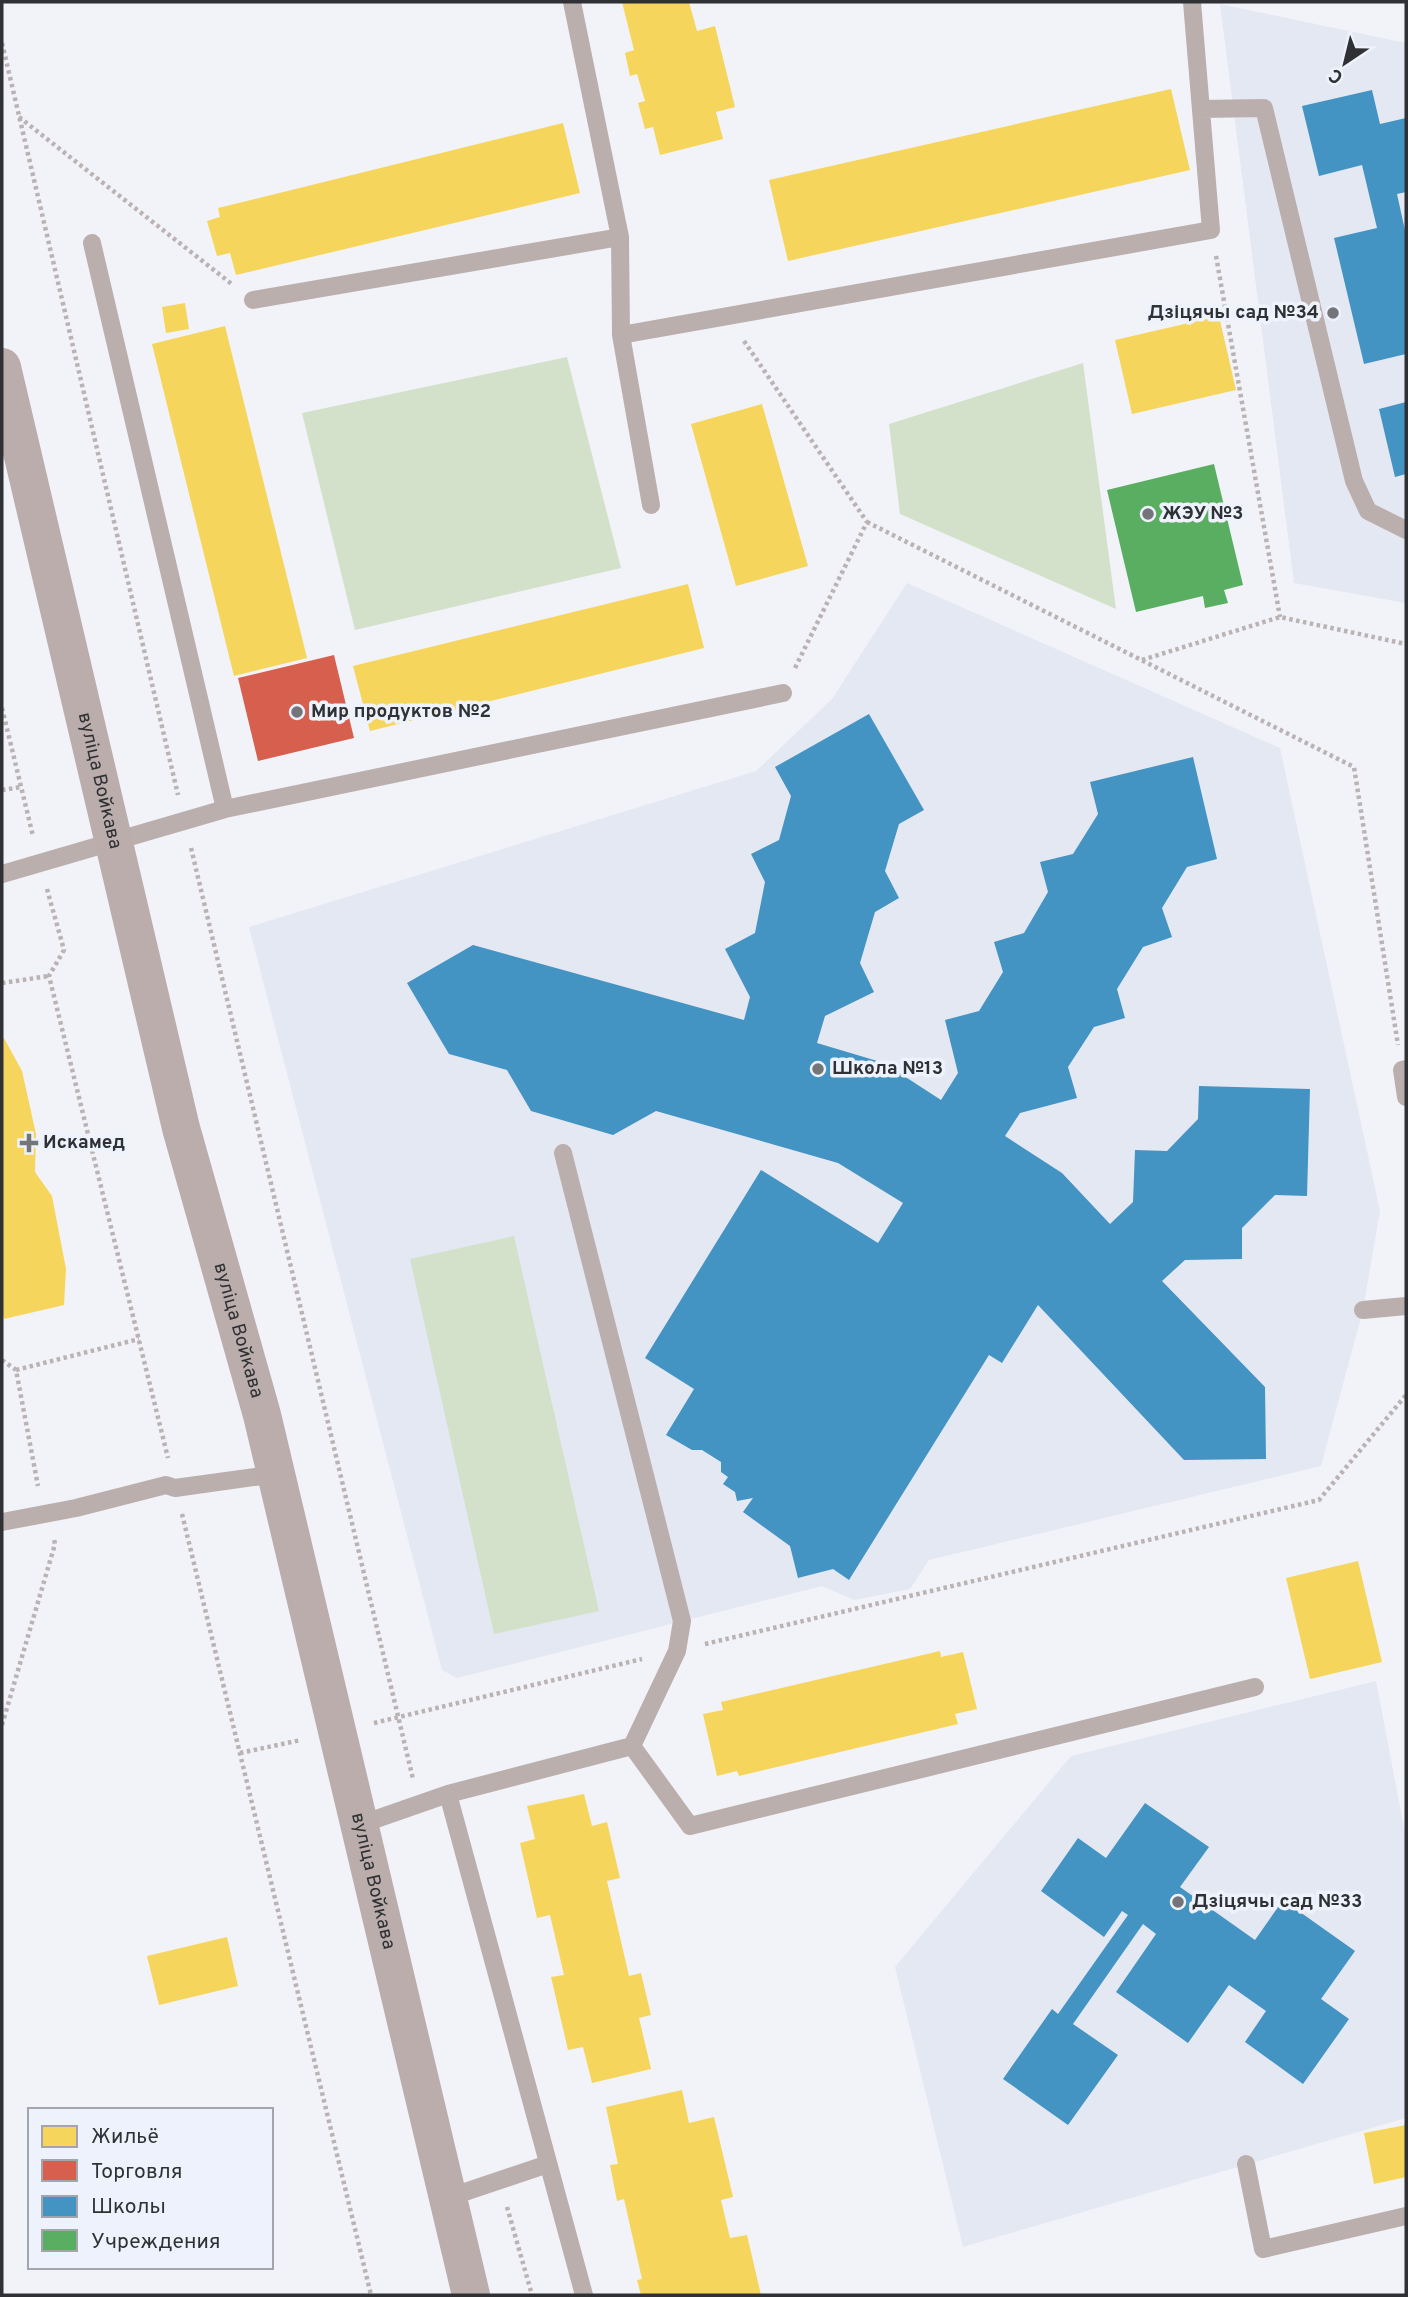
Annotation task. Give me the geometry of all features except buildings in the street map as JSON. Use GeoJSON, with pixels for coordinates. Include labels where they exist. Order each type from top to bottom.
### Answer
{"type":"FeatureCollection","features":[{"type":"Feature","properties":{"kind":"main road","name":"вуліца Войкава"},"geometry":{"type":"LineString","coordinates":[[2,367],[181,1128],[262,1415],[471,2295]]}},
{"type":"Feature","properties":{"kind":"lane"},"geometry":{"type":"LineString","coordinates":[[572,2],[620,237],[621,335],[651,505]]}},
{"type":"Feature","properties":{"kind":"lane"},"geometry":{"type":"LineString","coordinates":[[621,335],[1211,230],[1192,2]]}},
{"type":"Feature","properties":{"kind":"lane"},"geometry":{"type":"LineString","coordinates":[[1201,109],[1264,108],[1354,481],[1368,512],[1406,530]]}},
{"type":"Feature","properties":{"kind":"lane"},"geometry":{"type":"LineString","coordinates":[[253,300],[620,237]]}},
{"type":"Feature","properties":{"kind":"lane"},"geometry":{"type":"LineString","coordinates":[[92,243],[225,809]]}},
{"type":"Feature","properties":{"kind":"lane"},"geometry":{"type":"LineString","coordinates":[[2,874],[225,809],[783,693]]}},
{"type":"Feature","properties":{"kind":"lane"},"geometry":{"type":"LineString","coordinates":[[1404,1069],[1406,1097]]}},
{"type":"Feature","properties":{"kind":"lane"},"geometry":{"type":"LineString","coordinates":[[563,1153],[682,1621],[677,1651],[632,1746]]}},
{"type":"Feature","properties":{"kind":"lane"},"geometry":{"type":"LineString","coordinates":[[1363,1310],[1406,1306]]}},
{"type":"Feature","properties":{"kind":"lane"},"geometry":{"type":"LineString","coordinates":[[2,1522],[166,1485],[175,1488],[276,1475]]}},
{"type":"Feature","properties":{"kind":"lane"},"geometry":{"type":"LineString","coordinates":[[632,1746],[690,1826],[1255,1687]]}},
{"type":"Feature","properties":{"kind":"lane"},"geometry":{"type":"LineString","coordinates":[[359,1825],[447,1794],[632,1746]]}},
{"type":"Feature","properties":{"kind":"lane"},"geometry":{"type":"LineString","coordinates":[[447,1794],[584,2295]]}},
{"type":"Feature","properties":{"kind":"lane"},"geometry":{"type":"LineString","coordinates":[[447,2198],[548,2164]]}},
{"type":"Feature","properties":{"kind":"lane"},"geometry":{"type":"LineString","coordinates":[[1246,2164],[1263,2249],[1406,2217]]}},
{"type":"Feature","properties":{"kind":"path"},"geometry":{"type":"LineString","coordinates":[[2,43],[419,1803]]}},
{"type":"Feature","properties":{"kind":"path"},"geometry":{"type":"LineString","coordinates":[[19,117],[253,300]]}},
{"type":"Feature","properties":{"kind":"path"},"geometry":{"type":"LineString","coordinates":[[1211,230],[1280,617]]}},
{"type":"Feature","properties":{"kind":"path"},"geometry":{"type":"LineString","coordinates":[[727,316],[867,522],[1354,767],[1404,1069]]}},
{"type":"Feature","properties":{"kind":"path"},"geometry":{"type":"LineString","coordinates":[[783,693],[867,522]]}},
{"type":"Feature","properties":{"kind":"path"},"geometry":{"type":"LineString","coordinates":[[1141,660],[1280,617],[1406,644]]}},
{"type":"Feature","properties":{"kind":"path"},"geometry":{"type":"LineString","coordinates":[[2,790],[21,787]]}},
{"type":"Feature","properties":{"kind":"path"},"geometry":{"type":"LineString","coordinates":[[2,982],[49,976]]}},
{"type":"Feature","properties":{"kind":"path"},"geometry":{"type":"LineString","coordinates":[[16,1370],[139,1339]]}},
{"type":"Feature","properties":{"kind":"path"},"geometry":{"type":"LineString","coordinates":[[2,1360],[16,1370],[37,1481],[55,1544],[2,1725]]}},
{"type":"Feature","properties":{"kind":"path"},"geometry":{"type":"LineString","coordinates":[[398,1718],[1319,1500],[1406,1395]]}},
{"type":"Feature","properties":{"kind":"path"},"geometry":{"type":"LineString","coordinates":[[500,2179],[531,2295]]}},
{"type":"Feature","properties":{"kind":"shaded area","name":"Дзіцячы сад №34"},"geometry":{"type":"Polygon","coordinates":[[[1220,4],[1406,43],[1406,603],[1294,583],[1220,4]]]}},
{"type":"Feature","properties":{"kind":"shaded area","name":"Школа №13"},"geometry":{"type":"Polygon","coordinates":[[[907,583],[1280,748],[1380,1211],[1363,1310],[1321,1466],[929,1560],[910,1589],[854,1600],[822,1586],[457,1678],[442,1670],[249,927],[756,771],[832,699],[907,583]]]}},
{"type":"Feature","properties":{"kind":"shaded area","name":"Дзіцячы сад №33"},"geometry":{"type":"Polygon","coordinates":[[[1376,1681],[1406,1838],[1406,2118],[963,2247],[895,1967],[1071,1756],[1376,1681]]]}},
{"type":"Feature","properties":{"kind":"green space"},"geometry":{"type":"Polygon","coordinates":[[[567,357],[621,568],[355,630],[302,413],[567,357]]]}},
{"type":"Feature","properties":{"kind":"green space"},"geometry":{"type":"Polygon","coordinates":[[[1083,363],[1116,609],[900,514],[889,424],[1083,363]]]}},
{"type":"Feature","properties":{"kind":"green space"},"geometry":{"type":"Polygon","coordinates":[[[514,1236],[599,1611],[494,1634],[410,1259],[514,1236]]]}},
{"type":"Feature","properties":{"kind":"place","name":"Дзіцячы сад №34"},"geometry":{"type":"Point","coordinates":[1333,313]}},
{"type":"Feature","properties":{"kind":"place","name":"ЖЭУ №3"},"geometry":{"type":"Point","coordinates":[1148,514]}},
{"type":"Feature","properties":{"kind":"place","name":"Мир продуктов №2"},"geometry":{"type":"Point","coordinates":[297,712]}},
{"type":"Feature","properties":{"kind":"place","name":"Школа №13"},"geometry":{"type":"Point","coordinates":[818,1069]}},
{"type":"Feature","properties":{"kind":"place","name":"Искамед"},"geometry":{"type":"Point","coordinates":[29,1143]}},
{"type":"Feature","properties":{"kind":"place","name":"Дзіцячы сад №33"},"geometry":{"type":"Point","coordinates":[1178,1902]}}]}
